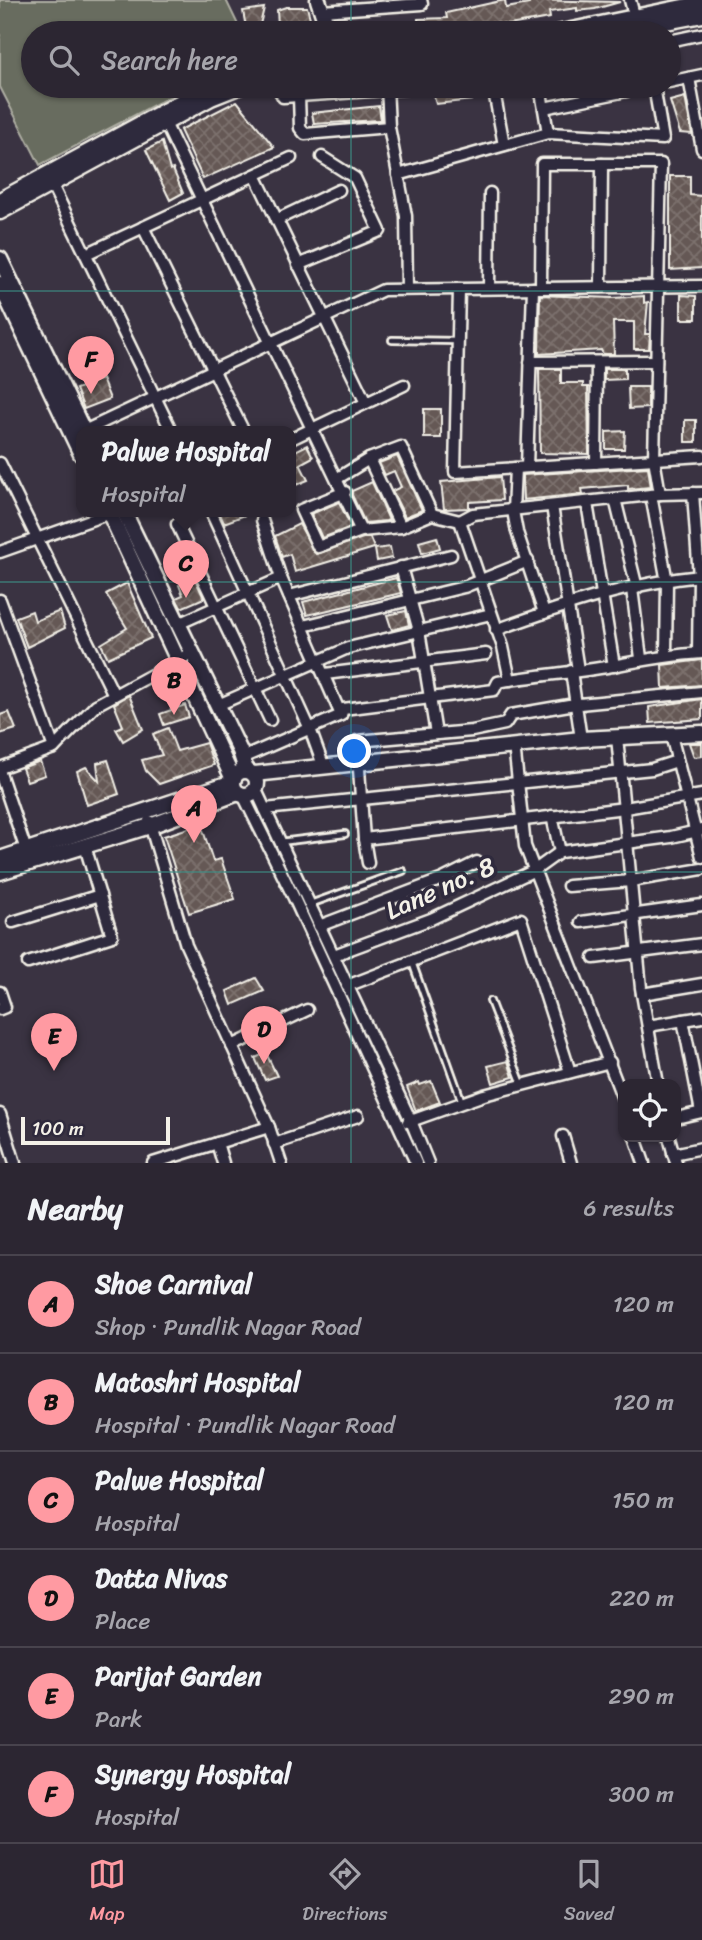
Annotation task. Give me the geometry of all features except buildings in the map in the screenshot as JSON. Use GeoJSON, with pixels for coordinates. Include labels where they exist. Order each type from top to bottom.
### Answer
{"type":"FeatureCollection","features":[{"type":"Feature","properties":{"kind":"main road"},"geometry":{"type":"LineString","coordinates":[[635,21],[702,3]]}},
{"type":"Feature","properties":{"kind":"main road"},"geometry":{"type":"LineString","coordinates":[[320,4],[325,21]]}},
{"type":"Feature","properties":{"kind":"main road"},"geometry":{"type":"LineString","coordinates":[[635,21],[702,15]]}},
{"type":"Feature","properties":{"kind":"main road"},"geometry":{"type":"LineString","coordinates":[[0,212],[190,98]]}},
{"type":"Feature","properties":{"kind":"main road"},"geometry":{"type":"LineString","coordinates":[[0,200],[50,180],[165,124],[211,98]]}},
{"type":"Feature","properties":{"kind":"main road"},"geometry":{"type":"LineString","coordinates":[[0,260],[82,426]]}},
{"type":"Feature","properties":{"kind":"main road"},"geometry":{"type":"LineString","coordinates":[[0,284],[76,444]]}},
{"type":"Feature","properties":{"kind":"main road"},"geometry":{"type":"LineString","coordinates":[[116,517],[178,624],[186,656],[218,705],[243,780]]}},
{"type":"Feature","properties":{"kind":"main road"},"geometry":{"type":"LineString","coordinates":[[116,517],[186,656],[243,780]]}},
{"type":"Feature","properties":{"kind":"main road"},"geometry":{"type":"LineString","coordinates":[[0,859],[28,857],[85,846],[243,780],[323,765],[581,739],[702,733]]}},
{"type":"Feature","properties":{"kind":"main road"},"geometry":{"type":"LineString","coordinates":[[0,872],[28,857],[148,819]]}},
{"type":"Feature","properties":{"kind":"street"},"geometry":{"type":"LineString","coordinates":[[311,0],[320,4],[422,4],[421,0]]}},
{"type":"Feature","properties":{"kind":"street"},"geometry":{"type":"LineString","coordinates":[[630,0],[635,21]]}},
{"type":"Feature","properties":{"kind":"street"},"geometry":{"type":"LineString","coordinates":[[681,38],[702,34]]}},
{"type":"Feature","properties":{"kind":"street"},"geometry":{"type":"LineString","coordinates":[[681,80],[702,75]]}},
{"type":"Feature","properties":{"kind":"street"},"geometry":{"type":"LineString","coordinates":[[689,78],[702,144]]}},
{"type":"Feature","properties":{"kind":"street"},"geometry":{"type":"LineString","coordinates":[[299,98],[300,128],[305,134],[388,127]]}},
{"type":"Feature","properties":{"kind":"street"},"geometry":{"type":"LineString","coordinates":[[387,98],[388,127],[406,216],[407,289]]}},
{"type":"Feature","properties":{"kind":"street"},"geometry":{"type":"LineString","coordinates":[[495,98],[505,145]]}},
{"type":"Feature","properties":{"kind":"street"},"geometry":{"type":"LineString","coordinates":[[542,98],[548,133]]}},
{"type":"Feature","properties":{"kind":"street"},"geometry":{"type":"LineString","coordinates":[[544,108],[594,98]]}},
{"type":"Feature","properties":{"kind":"street"},"geometry":{"type":"LineString","coordinates":[[398,174],[548,133],[663,139],[655,98]]}},
{"type":"Feature","properties":{"kind":"street"},"geometry":{"type":"LineString","coordinates":[[165,124],[269,344],[345,492],[361,531]]}},
{"type":"Feature","properties":{"kind":"street"},"geometry":{"type":"LineString","coordinates":[[86,254],[291,158]]}},
{"type":"Feature","properties":{"kind":"street"},"geometry":{"type":"LineString","coordinates":[[298,265],[380,231],[355,178],[322,158]]}},
{"type":"Feature","properties":{"kind":"street"},"geometry":{"type":"LineString","coordinates":[[527,467],[530,362],[537,288],[542,164],[661,164],[654,459],[667,582],[666,655]]}},
{"type":"Feature","properties":{"kind":"street"},"geometry":{"type":"LineString","coordinates":[[601,287],[602,164]]}},
{"type":"Feature","properties":{"kind":"street"},"geometry":{"type":"LineString","coordinates":[[255,175],[366,403]]}},
{"type":"Feature","properties":{"kind":"street"},"geometry":{"type":"LineString","coordinates":[[50,180],[169,426]]}},
{"type":"Feature","properties":{"kind":"street"},"geometry":{"type":"LineString","coordinates":[[276,220],[339,190]]}},
{"type":"Feature","properties":{"kind":"street"},"geometry":{"type":"LineString","coordinates":[[489,288],[490,193]]}},
{"type":"Feature","properties":{"kind":"street"},"geometry":{"type":"LineString","coordinates":[[143,227],[241,426]]}},
{"type":"Feature","properties":{"kind":"street"},"geometry":{"type":"LineString","coordinates":[[95,426],[383,289],[702,286]]}},
{"type":"Feature","properties":{"kind":"street"},"geometry":{"type":"LineString","coordinates":[[459,289],[455,472],[702,456]]}},
{"type":"Feature","properties":{"kind":"street"},"geometry":{"type":"LineString","coordinates":[[530,362],[656,361]]}},
{"type":"Feature","properties":{"kind":"street"},"geometry":{"type":"LineString","coordinates":[[596,463],[597,362]]}},
{"type":"Feature","properties":{"kind":"street"},"geometry":{"type":"LineString","coordinates":[[296,437],[404,385]]}},
{"type":"Feature","properties":{"kind":"street"},"geometry":{"type":"LineString","coordinates":[[338,478],[369,459],[401,447],[432,514]]}},
{"type":"Feature","properties":{"kind":"street"},"geometry":{"type":"LineString","coordinates":[[369,459],[401,527]]}},
{"type":"Feature","properties":{"kind":"street"},"geometry":{"type":"LineString","coordinates":[[0,463],[114,695]]}},
{"type":"Feature","properties":{"kind":"street"},"geometry":{"type":"LineString","coordinates":[[516,468],[513,511],[544,613]]}},
{"type":"Feature","properties":{"kind":"street"},"geometry":{"type":"LineString","coordinates":[[243,780],[310,729],[341,715],[343,709],[494,690],[498,682],[614,666],[641,658],[658,660],[666,655],[700,653],[698,493],[473,514],[460,522],[432,514],[401,527],[361,531],[318,547],[301,510],[345,492]]}},
{"type":"Feature","properties":{"kind":"street"},"geometry":{"type":"LineString","coordinates":[[615,499],[634,588],[641,658]]}},
{"type":"Feature","properties":{"kind":"street"},"geometry":{"type":"LineString","coordinates":[[587,503],[614,666]]}},
{"type":"Feature","properties":{"kind":"street"},"geometry":{"type":"LineString","coordinates":[[552,506],[568,605],[581,739]]}},
{"type":"Feature","properties":{"kind":"street"},"geometry":{"type":"LineString","coordinates":[[0,552],[102,517]]}},
{"type":"Feature","properties":{"kind":"street"},"geometry":{"type":"LineString","coordinates":[[213,517],[286,674],[323,765]]}},
{"type":"Feature","properties":{"kind":"street"},"geometry":{"type":"LineString","coordinates":[[262,520],[281,578],[319,659],[341,715]]}},
{"type":"Feature","properties":{"kind":"street"},"geometry":{"type":"LineString","coordinates":[[460,522],[510,680]]}},
{"type":"Feature","properties":{"kind":"street"},"geometry":{"type":"LineString","coordinates":[[177,524],[270,720]]}},
{"type":"Feature","properties":{"kind":"street"},"geometry":{"type":"LineString","coordinates":[[289,596],[452,555]]}},
{"type":"Feature","properties":{"kind":"street"},"geometry":{"type":"LineString","coordinates":[[303,626],[480,581],[528,561]]}},
{"type":"Feature","properties":{"kind":"street"},"geometry":{"type":"LineString","coordinates":[[401,568],[419,631],[436,734]]}},
{"type":"Feature","properties":{"kind":"street"},"geometry":{"type":"LineString","coordinates":[[496,630],[568,605],[634,588],[700,577]]}},
{"type":"Feature","properties":{"kind":"street"},"geometry":{"type":"LineString","coordinates":[[178,624],[281,578]]}},
{"type":"Feature","properties":{"kind":"street"},"geometry":{"type":"LineString","coordinates":[[0,600],[54,748]]}},
{"type":"Feature","properties":{"kind":"street"},"geometry":{"type":"LineString","coordinates":[[218,705],[319,659],[348,649],[491,614]]}},
{"type":"Feature","properties":{"kind":"street"},"geometry":{"type":"LineString","coordinates":[[325,674],[486,654]]}},
{"type":"Feature","properties":{"kind":"street"},"geometry":{"type":"LineString","coordinates":[[0,768],[54,748],[96,705],[186,656]]}},
{"type":"Feature","properties":{"kind":"street"},"geometry":{"type":"LineString","coordinates":[[368,863],[357,740],[489,728],[505,723],[511,715],[576,704],[702,692]]}},
{"type":"Feature","properties":{"kind":"street"},"geometry":{"type":"LineString","coordinates":[[671,735],[685,798],[699,831],[702,857]]}},
{"type":"Feature","properties":{"kind":"street"},"geometry":{"type":"LineString","coordinates":[[617,737],[642,994],[657,1079]]}},
{"type":"Feature","properties":{"kind":"street"},"geometry":{"type":"LineString","coordinates":[[514,745],[525,846],[618,1085]]}},
{"type":"Feature","properties":{"kind":"street"},"geometry":{"type":"LineString","coordinates":[[265,809],[652,769],[677,761]]}},
{"type":"Feature","properties":{"kind":"street"},"geometry":{"type":"LineString","coordinates":[[0,773],[28,857]]}},
{"type":"Feature","properties":{"kind":"street"},"geometry":{"type":"LineString","coordinates":[[243,780],[265,809],[295,888],[309,904],[334,955],[428,1163]]}},
{"type":"Feature","properties":{"kind":"street"},"geometry":{"type":"LineString","coordinates":[[243,780],[295,888],[416,1163]]}},
{"type":"Feature","properties":{"kind":"street"},"geometry":{"type":"LineString","coordinates":[[364,839],[625,808],[702,795]]}},
{"type":"Feature","properties":{"kind":"street"},"geometry":{"type":"LineString","coordinates":[[552,816],[560,852],[628,844],[699,831]]}},
{"type":"Feature","properties":{"kind":"street"},"geometry":{"type":"LineString","coordinates":[[148,819],[186,945],[269,1127],[281,1163]]}},
{"type":"Feature","properties":{"kind":"street"},"geometry":{"type":"LineString","coordinates":[[28,963],[112,936],[85,846]]}},
{"type":"Feature","properties":{"kind":"street","name":"Lane no. 8"},"geometry":{"type":"LineString","coordinates":[[334,955],[431,919],[535,870],[560,852]]}},
{"type":"Feature","properties":{"kind":"street"},"geometry":{"type":"LineString","coordinates":[[319,926],[443,879],[477,862]]}},
{"type":"Feature","properties":{"kind":"street"},"geometry":{"type":"LineString","coordinates":[[568,886],[631,881],[702,869]]}},
{"type":"Feature","properties":{"kind":"street"},"geometry":{"type":"LineString","coordinates":[[13,922],[100,895]]}},
{"type":"Feature","properties":{"kind":"street"},"geometry":{"type":"LineString","coordinates":[[581,922],[635,917],[702,905]]}},
{"type":"Feature","properties":{"kind":"street"},"geometry":{"type":"LineString","coordinates":[[348,986],[521,919],[570,1072]]}},
{"type":"Feature","properties":{"kind":"street"},"geometry":{"type":"LineString","coordinates":[[594,958],[702,944]]}},
{"type":"Feature","properties":{"kind":"street"},"geometry":{"type":"LineString","coordinates":[[642,994],[702,984]]}},
{"type":"Feature","properties":{"kind":"street"},"geometry":{"type":"LineString","coordinates":[[0,992],[5,1007],[0,1009]]}},
{"type":"Feature","properties":{"kind":"street"},"geometry":{"type":"LineString","coordinates":[[232,1046],[307,1010]]}},
{"type":"Feature","properties":{"kind":"street"},"geometry":{"type":"LineString","coordinates":[[648,1026],[702,1017]]}},
{"type":"Feature","properties":{"kind":"street"},"geometry":{"type":"LineString","coordinates":[[681,1117],[702,1112],[683,1020]]}},
{"type":"Feature","properties":{"kind":"street"},"geometry":{"type":"LineString","coordinates":[[401,1125],[522,1085],[610,1062]]}},
{"type":"Feature","properties":{"kind":"street"},"geometry":{"type":"LineString","coordinates":[[0,1114],[15,1163]]}},
{"type":"Feature","properties":{"kind":"street"},"geometry":{"type":"LineString","coordinates":[[274,1144],[358,1116]]}},
{"type":"Feature","properties":{"kind":"street"},"geometry":{"type":"LineString","coordinates":[[153,1163],[175,1160],[217,1143],[269,1127]]}},
{"type":"Feature","properties":{"kind":"street"},"geometry":{"type":"LineString","coordinates":[[563,1136],[571,1163]]}},
{"type":"Feature","properties":{"kind":"street"},"geometry":{"type":"LineString","coordinates":[[637,1142],[644,1163]]}},
{"type":"Feature","properties":{"kind":"street"},"geometry":{"type":"LineString","coordinates":[[670,1142],[675,1159],[702,1148]]}},
{"type":"Feature","properties":{"kind":"street"},"geometry":{"type":"LineString","coordinates":[[217,1143],[223,1163]]}},
{"type":"Feature","properties":{"kind":"lane"},"geometry":{"type":"LineString","coordinates":[[393,340],[458,341]]}},
{"type":"Feature","properties":{"kind":"lane"},"geometry":{"type":"LineString","coordinates":[[279,842],[345,834]]}},
{"type":"Feature","properties":{"kind":"lane"},"geometry":{"type":"LineString","coordinates":[[309,904],[402,871]]}},
{"type":"Feature","properties":{"kind":"lane"},"geometry":{"type":"LineString","coordinates":[[411,961],[463,1103]]}},
{"type":"Feature","properties":{"kind":"lane"},"geometry":{"type":"LineString","coordinates":[[490,1001],[522,1085]]}},
{"type":"Feature","properties":{"kind":"green space"},"geometry":{"type":"Polygon","coordinates":[[[0,0],[226,0],[236,21],[21,21],[21,98],[167,98],[40,165],[0,87],[0,0]]]}},
{"type":"Feature","properties":{"kind":"place","name":"Synergy Hospital"},"geometry":{"type":"Point","coordinates":[91,394]}},
{"type":"Feature","properties":{"kind":"place","name":"Palwe Hospital"},"geometry":{"type":"Point","coordinates":[186,598]}},
{"type":"Feature","properties":{"kind":"place","name":"Matoshri Hospital"},"geometry":{"type":"Point","coordinates":[174,715]}},
{"type":"Feature","properties":{"kind":"place","name":"Shoe Carnival"},"geometry":{"type":"Point","coordinates":[194,843]}},
{"type":"Feature","properties":{"kind":"place","name":"Datta Nivas"},"geometry":{"type":"Point","coordinates":[264,1064]}},
{"type":"Feature","properties":{"kind":"place","name":"Parijat Garden"},"geometry":{"type":"Point","coordinates":[54,1071]}}]}
